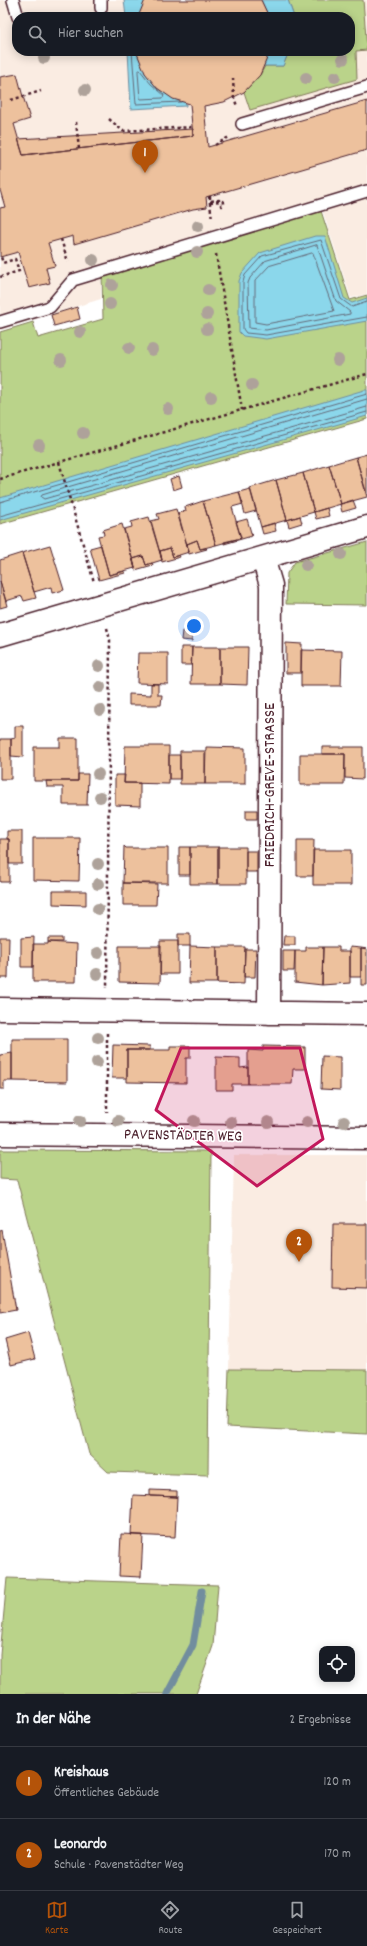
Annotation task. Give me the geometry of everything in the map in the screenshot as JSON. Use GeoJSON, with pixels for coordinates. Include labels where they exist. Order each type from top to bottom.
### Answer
{"type":"FeatureCollection","features":[{"type":"Feature","properties":{"kind":"street"},"geometry":{"type":"LineString","coordinates":[[0,635],[367,527]]}},
{"type":"Feature","properties":{"kind":"street","name":"FRIEDRICH-GREVE-STRASSE"},"geometry":{"type":"LineString","coordinates":[[262,558],[271,585],[269,1013]]}},
{"type":"Feature","properties":{"kind":"street"},"geometry":{"type":"LineString","coordinates":[[0,1009],[367,1014]]}},
{"type":"Feature","properties":{"kind":"street","name":"PAVENSTÄDTER WEG"},"geometry":{"type":"LineString","coordinates":[[0,1134],[367,1138]]}},
{"type":"Feature","properties":{"kind":"lane"},"geometry":{"type":"LineString","coordinates":[[13,0],[17,12]]}},
{"type":"Feature","properties":{"kind":"lane"},"geometry":{"type":"LineString","coordinates":[[242,124],[367,87]]}},
{"type":"Feature","properties":{"kind":"lane"},"geometry":{"type":"LineString","coordinates":[[0,322],[50,307],[73,280],[367,191]]}},
{"type":"Feature","properties":{"kind":"path"},"geometry":{"type":"LineString","coordinates":[[234,78],[234,98],[242,124]]}},
{"type":"Feature","properties":{"kind":"path"},"geometry":{"type":"LineString","coordinates":[[12,100],[41,91]]}},
{"type":"Feature","properties":{"kind":"path"},"geometry":{"type":"LineString","coordinates":[[109,119],[123,131],[192,127]]}},
{"type":"Feature","properties":{"kind":"path"},"geometry":{"type":"LineString","coordinates":[[76,122],[79,149]]}},
{"type":"Feature","properties":{"kind":"path"},"geometry":{"type":"LineString","coordinates":[[215,144],[221,142]]}},
{"type":"Feature","properties":{"kind":"path"},"geometry":{"type":"LineString","coordinates":[[210,202],[222,201],[224,203],[222,206],[219,203],[218,200],[210,201],[210,196],[210,202],[214,237],[242,410]]}},
{"type":"Feature","properties":{"kind":"path"},"geometry":{"type":"LineString","coordinates":[[61,239],[73,280]]}},
{"type":"Feature","properties":{"kind":"path"},"geometry":{"type":"LineString","coordinates":[[0,277],[19,271],[15,259],[3,263],[1,257]]}},
{"type":"Feature","properties":{"kind":"path"},"geometry":{"type":"LineString","coordinates":[[0,479],[367,374]]}},
{"type":"Feature","properties":{"kind":"path"},"geometry":{"type":"LineString","coordinates":[[59,462],[110,640],[107,1117]]}},
{"type":"Feature","properties":{"kind":"highlighted area"},"geometry":{"type":"Polygon","coordinates":[[[181,1048],[300,1048],[323,1139],[257,1186],[156,1110],[181,1048]]]}},
{"type":"Feature","properties":{"kind":"shaded area"},"geometry":{"type":"Polygon","coordinates":[[[0,0],[367,0],[367,294],[351,298],[322,209],[101,273],[101,299],[0,330],[0,0]]]}},
{"type":"Feature","properties":{"kind":"shaded area"},"geometry":{"type":"Polygon","coordinates":[[[234,1155],[367,1155],[367,1370],[229,1369],[234,1155]]]}},
{"type":"Feature","properties":{"kind":"green space"},"geometry":{"type":"Polygon","coordinates":[[[288,0],[363,0],[367,50],[356,51],[357,79],[250,110],[244,92],[260,75],[265,66],[283,66],[287,56],[355,56],[355,12],[292,12],[288,0]]]}},
{"type":"Feature","properties":{"kind":"green space"},"geometry":{"type":"Polygon","coordinates":[[[321,211],[350,300],[367,295],[367,419],[0,524],[0,332],[33,322],[38,338],[103,319],[102,274],[321,211]]]}},
{"type":"Feature","properties":{"kind":"green space"},"geometry":{"type":"Polygon","coordinates":[[[367,542],[367,605],[286,604],[287,573],[295,562],[367,542]]]}},
{"type":"Feature","properties":{"kind":"green space"},"geometry":{"type":"Polygon","coordinates":[[[0,1150],[211,1151],[208,1475],[108,1472],[89,1454],[17,1180],[0,1179],[0,1150]]]}},
{"type":"Feature","properties":{"kind":"green space"},"geometry":{"type":"Polygon","coordinates":[[[229,1369],[367,1370],[367,1434],[227,1427],[229,1369]]]}},
{"type":"Feature","properties":{"kind":"green space"},"geometry":{"type":"Polygon","coordinates":[[[7,1578],[218,1585],[213,1646],[196,1694],[0,1694],[0,1655],[7,1578]]]}},
{"type":"Feature","properties":{"kind":"water"},"geometry":{"type":"Polygon","coordinates":[[[124,0],[154,0],[148,12],[125,12],[124,0]]]}},
{"type":"Feature","properties":{"kind":"water"},"geometry":{"type":"Polygon","coordinates":[[[261,0],[288,0],[292,12],[267,12],[261,0]]]}},
{"type":"Feature","properties":{"kind":"water"},"geometry":{"type":"Polygon","coordinates":[[[128,56],[148,56],[185,96],[186,106],[131,109],[128,56]]]}},
{"type":"Feature","properties":{"kind":"water"},"geometry":{"type":"Polygon","coordinates":[[[261,56],[287,56],[283,66],[257,66],[261,56]]]}},
{"type":"Feature","properties":{"kind":"water"},"geometry":{"type":"Polygon","coordinates":[[[315,236],[325,236],[344,298],[352,303],[367,298],[367,321],[266,339],[243,336],[239,332],[239,281],[242,273],[260,253],[315,236]]]}},
{"type":"Feature","properties":{"kind":"water"},"geometry":{"type":"Polygon","coordinates":[[[367,390],[367,416],[0,520],[0,498],[367,390]]]}},
{"type":"Feature","properties":{"kind":"building"},"geometry":{"type":"Polygon","coordinates":[[[145,0],[261,0],[267,12],[140,12],[145,0]]]}},
{"type":"Feature","properties":{"kind":"building"},"geometry":{"type":"Polygon","coordinates":[[[138,56],[268,56],[260,75],[244,92],[224,102],[204,106],[208,147],[367,101],[367,150],[206,197],[207,207],[193,209],[74,244],[73,236],[48,243],[55,266],[46,268],[50,283],[29,288],[18,252],[0,257],[0,208],[5,207],[0,190],[0,77],[17,74],[30,119],[14,124],[23,155],[193,136],[190,104],[173,99],[157,88],[145,73],[138,56]]]}},
{"type":"Feature","properties":{"kind":"building"},"geometry":{"type":"Polygon","coordinates":[[[193,129],[193,136],[23,155],[18,139],[193,129]]]}},
{"type":"Feature","properties":{"kind":"building"},"geometry":{"type":"Polygon","coordinates":[[[77,307],[80,319],[54,326],[51,315],[77,307]]]}},
{"type":"Feature","properties":{"kind":"building"},"geometry":{"type":"Polygon","coordinates":[[[367,454],[367,495],[356,457],[367,454]]]}},
{"type":"Feature","properties":{"kind":"building"},"geometry":{"type":"Polygon","coordinates":[[[356,457],[367,497],[341,504],[329,465],[356,457]]]}},
{"type":"Feature","properties":{"kind":"building"},"geometry":{"type":"Polygon","coordinates":[[[329,465],[341,504],[314,512],[303,473],[329,465]]]}},
{"type":"Feature","properties":{"kind":"building"},"geometry":{"type":"Polygon","coordinates":[[[303,473],[314,512],[287,520],[276,480],[303,473]]]}},
{"type":"Feature","properties":{"kind":"building"},"geometry":{"type":"Polygon","coordinates":[[[179,476],[182,487],[173,490],[170,479],[179,476]]]}},
{"type":"Feature","properties":{"kind":"building"},"geometry":{"type":"Polygon","coordinates":[[[276,480],[287,520],[261,527],[250,488],[276,480]]]}},
{"type":"Feature","properties":{"kind":"building"},"geometry":{"type":"Polygon","coordinates":[[[250,489],[256,511],[245,514],[239,492],[250,489]]]}},
{"type":"Feature","properties":{"kind":"building"},"geometry":{"type":"Polygon","coordinates":[[[239,492],[243,504],[232,507],[241,538],[216,545],[203,501],[239,492]]]}},
{"type":"Feature","properties":{"kind":"building"},"geometry":{"type":"Polygon","coordinates":[[[353,500],[356,508],[342,512],[340,504],[353,500]]]}},
{"type":"Feature","properties":{"kind":"building"},"geometry":{"type":"Polygon","coordinates":[[[203,501],[216,545],[200,549],[197,540],[187,544],[189,552],[178,513],[186,511],[185,507],[203,501]]]}},
{"type":"Feature","properties":{"kind":"building"},"geometry":{"type":"Polygon","coordinates":[[[327,508],[329,516],[316,519],[314,512],[327,508]]]}},
{"type":"Feature","properties":{"kind":"building"},"geometry":{"type":"Polygon","coordinates":[[[176,509],[189,552],[173,557],[170,548],[160,551],[162,560],[151,521],[159,519],[157,514],[176,509]]]}},
{"type":"Feature","properties":{"kind":"building"},"geometry":{"type":"Polygon","coordinates":[[[300,516],[302,523],[289,527],[287,520],[300,516]]]}},
{"type":"Feature","properties":{"kind":"building"},"geometry":{"type":"Polygon","coordinates":[[[149,517],[162,560],[146,565],[143,556],[133,559],[135,568],[124,529],[132,527],[131,522],[149,517]]]}},
{"type":"Feature","properties":{"kind":"building"},"geometry":{"type":"Polygon","coordinates":[[[247,519],[252,536],[224,544],[224,542],[241,538],[236,522],[247,519]]]}},
{"type":"Feature","properties":{"kind":"building"},"geometry":{"type":"Polygon","coordinates":[[[274,523],[276,531],[263,534],[261,527],[274,523]]]}},
{"type":"Feature","properties":{"kind":"building"},"geometry":{"type":"Polygon","coordinates":[[[122,524],[135,568],[109,575],[98,536],[104,535],[103,530],[122,524]]]}},
{"type":"Feature","properties":{"kind":"building"},"geometry":{"type":"Polygon","coordinates":[[[197,540],[200,549],[207,549],[189,554],[187,544],[197,540]]]}},
{"type":"Feature","properties":{"kind":"building"},"geometry":{"type":"Polygon","coordinates":[[[50,545],[64,590],[52,593],[51,587],[34,592],[22,553],[50,545]]]}},
{"type":"Feature","properties":{"kind":"building"},"geometry":{"type":"Polygon","coordinates":[[[101,545],[109,575],[125,571],[125,573],[99,580],[90,548],[101,545]]]}},
{"type":"Feature","properties":{"kind":"building"},"geometry":{"type":"Polygon","coordinates":[[[170,548],[173,557],[179,555],[180,557],[162,562],[160,551],[170,548]]]}},
{"type":"Feature","properties":{"kind":"building"},"geometry":{"type":"Polygon","coordinates":[[[22,553],[36,598],[24,601],[22,596],[6,601],[0,581],[0,560],[22,553]]]}},
{"type":"Feature","properties":{"kind":"building"},"geometry":{"type":"Polygon","coordinates":[[[143,556],[146,565],[152,563],[153,565],[135,570],[133,559],[143,556]]]}},
{"type":"Feature","properties":{"kind":"building"},"geometry":{"type":"Polygon","coordinates":[[[0,581],[7,606],[0,608],[0,581]]]}},
{"type":"Feature","properties":{"kind":"building"},"geometry":{"type":"Polygon","coordinates":[[[182,631],[192,632],[192,641],[181,640],[182,631]]]}},
{"type":"Feature","properties":{"kind":"building"},"geometry":{"type":"Polygon","coordinates":[[[286,643],[302,644],[301,673],[286,673],[286,643]]]}},
{"type":"Feature","properties":{"kind":"building"},"geometry":{"type":"Polygon","coordinates":[[[181,647],[192,647],[191,665],[181,665],[181,647]]]}},
{"type":"Feature","properties":{"kind":"building"},"geometry":{"type":"Polygon","coordinates":[[[192,647],[220,647],[220,684],[191,684],[192,647]]]}},
{"type":"Feature","properties":{"kind":"building"},"geometry":{"type":"Polygon","coordinates":[[[220,647],[248,647],[247,685],[220,684],[220,647]]]}},
{"type":"Feature","properties":{"kind":"building"},"geometry":{"type":"Polygon","coordinates":[[[301,650],[342,651],[341,686],[301,686],[301,650]]]}},
{"type":"Feature","properties":{"kind":"building"},"geometry":{"type":"Polygon","coordinates":[[[138,653],[168,653],[168,684],[137,683],[138,653]]]}},
{"type":"Feature","properties":{"kind":"building"},"geometry":{"type":"Polygon","coordinates":[[[151,684],[158,684],[158,695],[162,695],[161,705],[129,705],[129,694],[151,695],[151,684]]]}},
{"type":"Feature","properties":{"kind":"building"},"geometry":{"type":"Polygon","coordinates":[[[15,726],[23,726],[23,757],[11,756],[11,739],[15,738],[15,726]]]}},
{"type":"Feature","properties":{"kind":"building"},"geometry":{"type":"Polygon","coordinates":[[[60,738],[78,738],[78,781],[34,781],[34,747],[60,747],[60,738]]]}},
{"type":"Feature","properties":{"kind":"building"},"geometry":{"type":"Polygon","coordinates":[[[0,739],[11,739],[11,779],[0,779],[0,739]]]}},
{"type":"Feature","properties":{"kind":"building"},"geometry":{"type":"Polygon","coordinates":[[[125,746],[169,746],[169,784],[124,783],[125,746]]]}},
{"type":"Feature","properties":{"kind":"building"},"geometry":{"type":"Polygon","coordinates":[[[206,747],[245,748],[245,784],[205,784],[206,747]]]}},
{"type":"Feature","properties":{"kind":"building"},"geometry":{"type":"Polygon","coordinates":[[[322,747],[363,747],[363,779],[345,778],[345,754],[322,754],[322,747]]]}},
{"type":"Feature","properties":{"kind":"building"},"geometry":{"type":"Polygon","coordinates":[[[180,751],[205,751],[205,784],[180,784],[180,751]]]}},
{"type":"Feature","properties":{"kind":"building"},"geometry":{"type":"Polygon","coordinates":[[[300,754],[345,754],[344,785],[300,785],[300,754]]]}},
{"type":"Feature","properties":{"kind":"building"},"geometry":{"type":"Polygon","coordinates":[[[169,755],[180,755],[180,779],[169,779],[169,755]]]}},
{"type":"Feature","properties":{"kind":"building"},"geometry":{"type":"Polygon","coordinates":[[[78,774],[88,774],[87,805],[63,805],[63,787],[47,787],[46,781],[78,781],[78,774]]]}},
{"type":"Feature","properties":{"kind":"building"},"geometry":{"type":"Polygon","coordinates":[[[115,775],[125,775],[124,783],[140,783],[140,806],[115,805],[115,775]]]}},
{"type":"Feature","properties":{"kind":"building"},"geometry":{"type":"Polygon","coordinates":[[[246,810],[257,810],[257,819],[246,819],[246,810]]]}},
{"type":"Feature","properties":{"kind":"building"},"geometry":{"type":"Polygon","coordinates":[[[7,831],[22,831],[22,864],[9,864],[9,839],[7,839],[7,831]]]}},
{"type":"Feature","properties":{"kind":"building"},"geometry":{"type":"Polygon","coordinates":[[[33,838],[80,838],[79,881],[33,880],[33,838]]]}},
{"type":"Feature","properties":{"kind":"building"},"geometry":{"type":"Polygon","coordinates":[[[0,839],[9,839],[9,882],[0,882],[0,839]]]}},
{"type":"Feature","properties":{"kind":"building"},"geometry":{"type":"Polygon","coordinates":[[[297,840],[314,840],[313,876],[297,876],[297,840]]]}},
{"type":"Feature","properties":{"kind":"building"},"geometry":{"type":"Polygon","coordinates":[[[124,846],[126,848],[168,848],[168,883],[123,883],[124,846]]]}},
{"type":"Feature","properties":{"kind":"building"},"geometry":{"type":"Polygon","coordinates":[[[179,847],[190,847],[190,875],[179,875],[179,847]]]}},
{"type":"Feature","properties":{"kind":"building"},"geometry":{"type":"Polygon","coordinates":[[[190,847],[218,847],[218,884],[190,884],[190,847]]]}},
{"type":"Feature","properties":{"kind":"building"},"geometry":{"type":"Polygon","coordinates":[[[218,847],[246,847],[246,884],[218,884],[218,847]]]}},
{"type":"Feature","properties":{"kind":"building"},"geometry":{"type":"Polygon","coordinates":[[[313,850],[351,850],[351,885],[313,885],[313,850]]]}},
{"type":"Feature","properties":{"kind":"building"},"geometry":{"type":"Polygon","coordinates":[[[246,851],[257,851],[257,872],[246,872],[246,851]]]}},
{"type":"Feature","properties":{"kind":"building"},"geometry":{"type":"Polygon","coordinates":[[[123,883],[157,884],[156,905],[123,905],[123,883]]]}},
{"type":"Feature","properties":{"kind":"building"},"geometry":{"type":"Polygon","coordinates":[[[53,891],[86,891],[86,905],[53,904],[53,891]]]}},
{"type":"Feature","properties":{"kind":"building"},"geometry":{"type":"Polygon","coordinates":[[[178,934],[190,934],[190,946],[178,946],[178,934]]]}},
{"type":"Feature","properties":{"kind":"building"},"geometry":{"type":"Polygon","coordinates":[[[284,936],[295,936],[295,945],[283,945],[284,936]]]}},
{"type":"Feature","properties":{"kind":"building"},"geometry":{"type":"Polygon","coordinates":[[[0,937],[9,937],[8,978],[0,978],[0,937]]]}},
{"type":"Feature","properties":{"kind":"building"},"geometry":{"type":"Polygon","coordinates":[[[34,937],[33,967],[21,967],[21,938],[34,937]]]}},
{"type":"Feature","properties":{"kind":"building"},"geometry":{"type":"Polygon","coordinates":[[[48,938],[62,938],[62,942],[48,942],[48,938]]]}},
{"type":"Feature","properties":{"kind":"building"},"geometry":{"type":"Polygon","coordinates":[[[160,941],[178,941],[178,974],[160,974],[160,941]]]}},
{"type":"Feature","properties":{"kind":"building"},"geometry":{"type":"Polygon","coordinates":[[[48,942],[77,944],[76,982],[33,982],[33,944],[48,944],[48,942]]]}},
{"type":"Feature","properties":{"kind":"building"},"geometry":{"type":"Polygon","coordinates":[[[119,946],[161,946],[160,983],[119,982],[119,946]]]}},
{"type":"Feature","properties":{"kind":"building"},"geometry":{"type":"Polygon","coordinates":[[[190,946],[217,947],[217,983],[189,983],[190,946]]]}},
{"type":"Feature","properties":{"kind":"building"},"geometry":{"type":"Polygon","coordinates":[[[217,947],[245,947],[244,984],[217,983],[217,947]]]}},
{"type":"Feature","properties":{"kind":"building"},"geometry":{"type":"Polygon","coordinates":[[[306,947],[323,947],[322,985],[295,982],[295,951],[306,951],[306,947]]]}},
{"type":"Feature","properties":{"kind":"building"},"geometry":{"type":"Polygon","coordinates":[[[323,947],[339,947],[339,951],[350,951],[350,983],[322,985],[323,947]]]}},
{"type":"Feature","properties":{"kind":"building"},"geometry":{"type":"Polygon","coordinates":[[[350,947],[361,948],[361,977],[350,977],[350,947]]]}},
{"type":"Feature","properties":{"kind":"building"},"geometry":{"type":"Polygon","coordinates":[[[361,948],[367,949],[367,985],[361,985],[361,948]]]}},
{"type":"Feature","properties":{"kind":"building"},"geometry":{"type":"Polygon","coordinates":[[[245,949],[256,949],[255,977],[244,977],[245,949]]]}},
{"type":"Feature","properties":{"kind":"building"},"geometry":{"type":"Polygon","coordinates":[[[283,951],[295,951],[294,971],[283,971],[283,951]]]}},
{"type":"Feature","properties":{"kind":"building"},"geometry":{"type":"Polygon","coordinates":[[[12,1039],[67,1039],[67,1082],[12,1081],[12,1039]]]}},
{"type":"Feature","properties":{"kind":"building"},"geometry":{"type":"Polygon","coordinates":[[[113,1045],[150,1046],[150,1050],[127,1050],[127,1078],[112,1078],[113,1045]]]}},
{"type":"Feature","properties":{"kind":"building"},"geometry":{"type":"Polygon","coordinates":[[[170,1046],[190,1046],[190,1058],[186,1058],[186,1083],[127,1082],[127,1050],[170,1050],[170,1046]]]}},
{"type":"Feature","properties":{"kind":"building"},"geometry":{"type":"Polygon","coordinates":[[[263,1046],[305,1047],[305,1069],[293,1069],[292,1084],[248,1084],[248,1050],[263,1051],[263,1046]]]}},
{"type":"Feature","properties":{"kind":"building"},"geometry":{"type":"Polygon","coordinates":[[[12,1053],[12,1081],[4,1081],[4,1089],[0,1089],[0,1055],[12,1053]]]}},
{"type":"Feature","properties":{"kind":"building"},"geometry":{"type":"Polygon","coordinates":[[[322,1056],[340,1057],[340,1090],[321,1089],[322,1056]]]}},
{"type":"Feature","properties":{"kind":"building"},"geometry":{"type":"Polygon","coordinates":[[[216,1057],[240,1058],[240,1068],[248,1067],[248,1084],[232,1084],[232,1090],[216,1090],[216,1057]]]}},
{"type":"Feature","properties":{"kind":"building"},"geometry":{"type":"Polygon","coordinates":[[[333,1224],[367,1224],[367,1288],[332,1287],[333,1224]]]}},
{"type":"Feature","properties":{"kind":"building"},"geometry":{"type":"Polygon","coordinates":[[[2,1230],[16,1310],[0,1313],[0,1231],[2,1230]]]}},
{"type":"Feature","properties":{"kind":"building"},"geometry":{"type":"Polygon","coordinates":[[[28,1333],[35,1359],[11,1365],[5,1340],[28,1333]]]}},
{"type":"Feature","properties":{"kind":"building"},"geometry":{"type":"Polygon","coordinates":[[[150,1490],[177,1491],[177,1497],[150,1496],[150,1490]]]}},
{"type":"Feature","properties":{"kind":"building"},"geometry":{"type":"Polygon","coordinates":[[[133,1495],[177,1497],[175,1537],[131,1535],[133,1495]]]}},
{"type":"Feature","properties":{"kind":"building"},"geometry":{"type":"Polygon","coordinates":[[[121,1534],[143,1535],[141,1577],[119,1576],[121,1534]]]}},
{"type":"Feature","properties":{"kind":"waterway"},"geometry":{"type":"LineString","coordinates":[[167,1694],[193,1645],[202,1591]]}},
{"type":"Feature","properties":{"kind":"place","name":"Kreishaus"},"geometry":{"type":"Point","coordinates":[145,173]}},
{"type":"Feature","properties":{"kind":"place","name":"Leonardo"},"geometry":{"type":"Point","coordinates":[299,1262]}}]}
